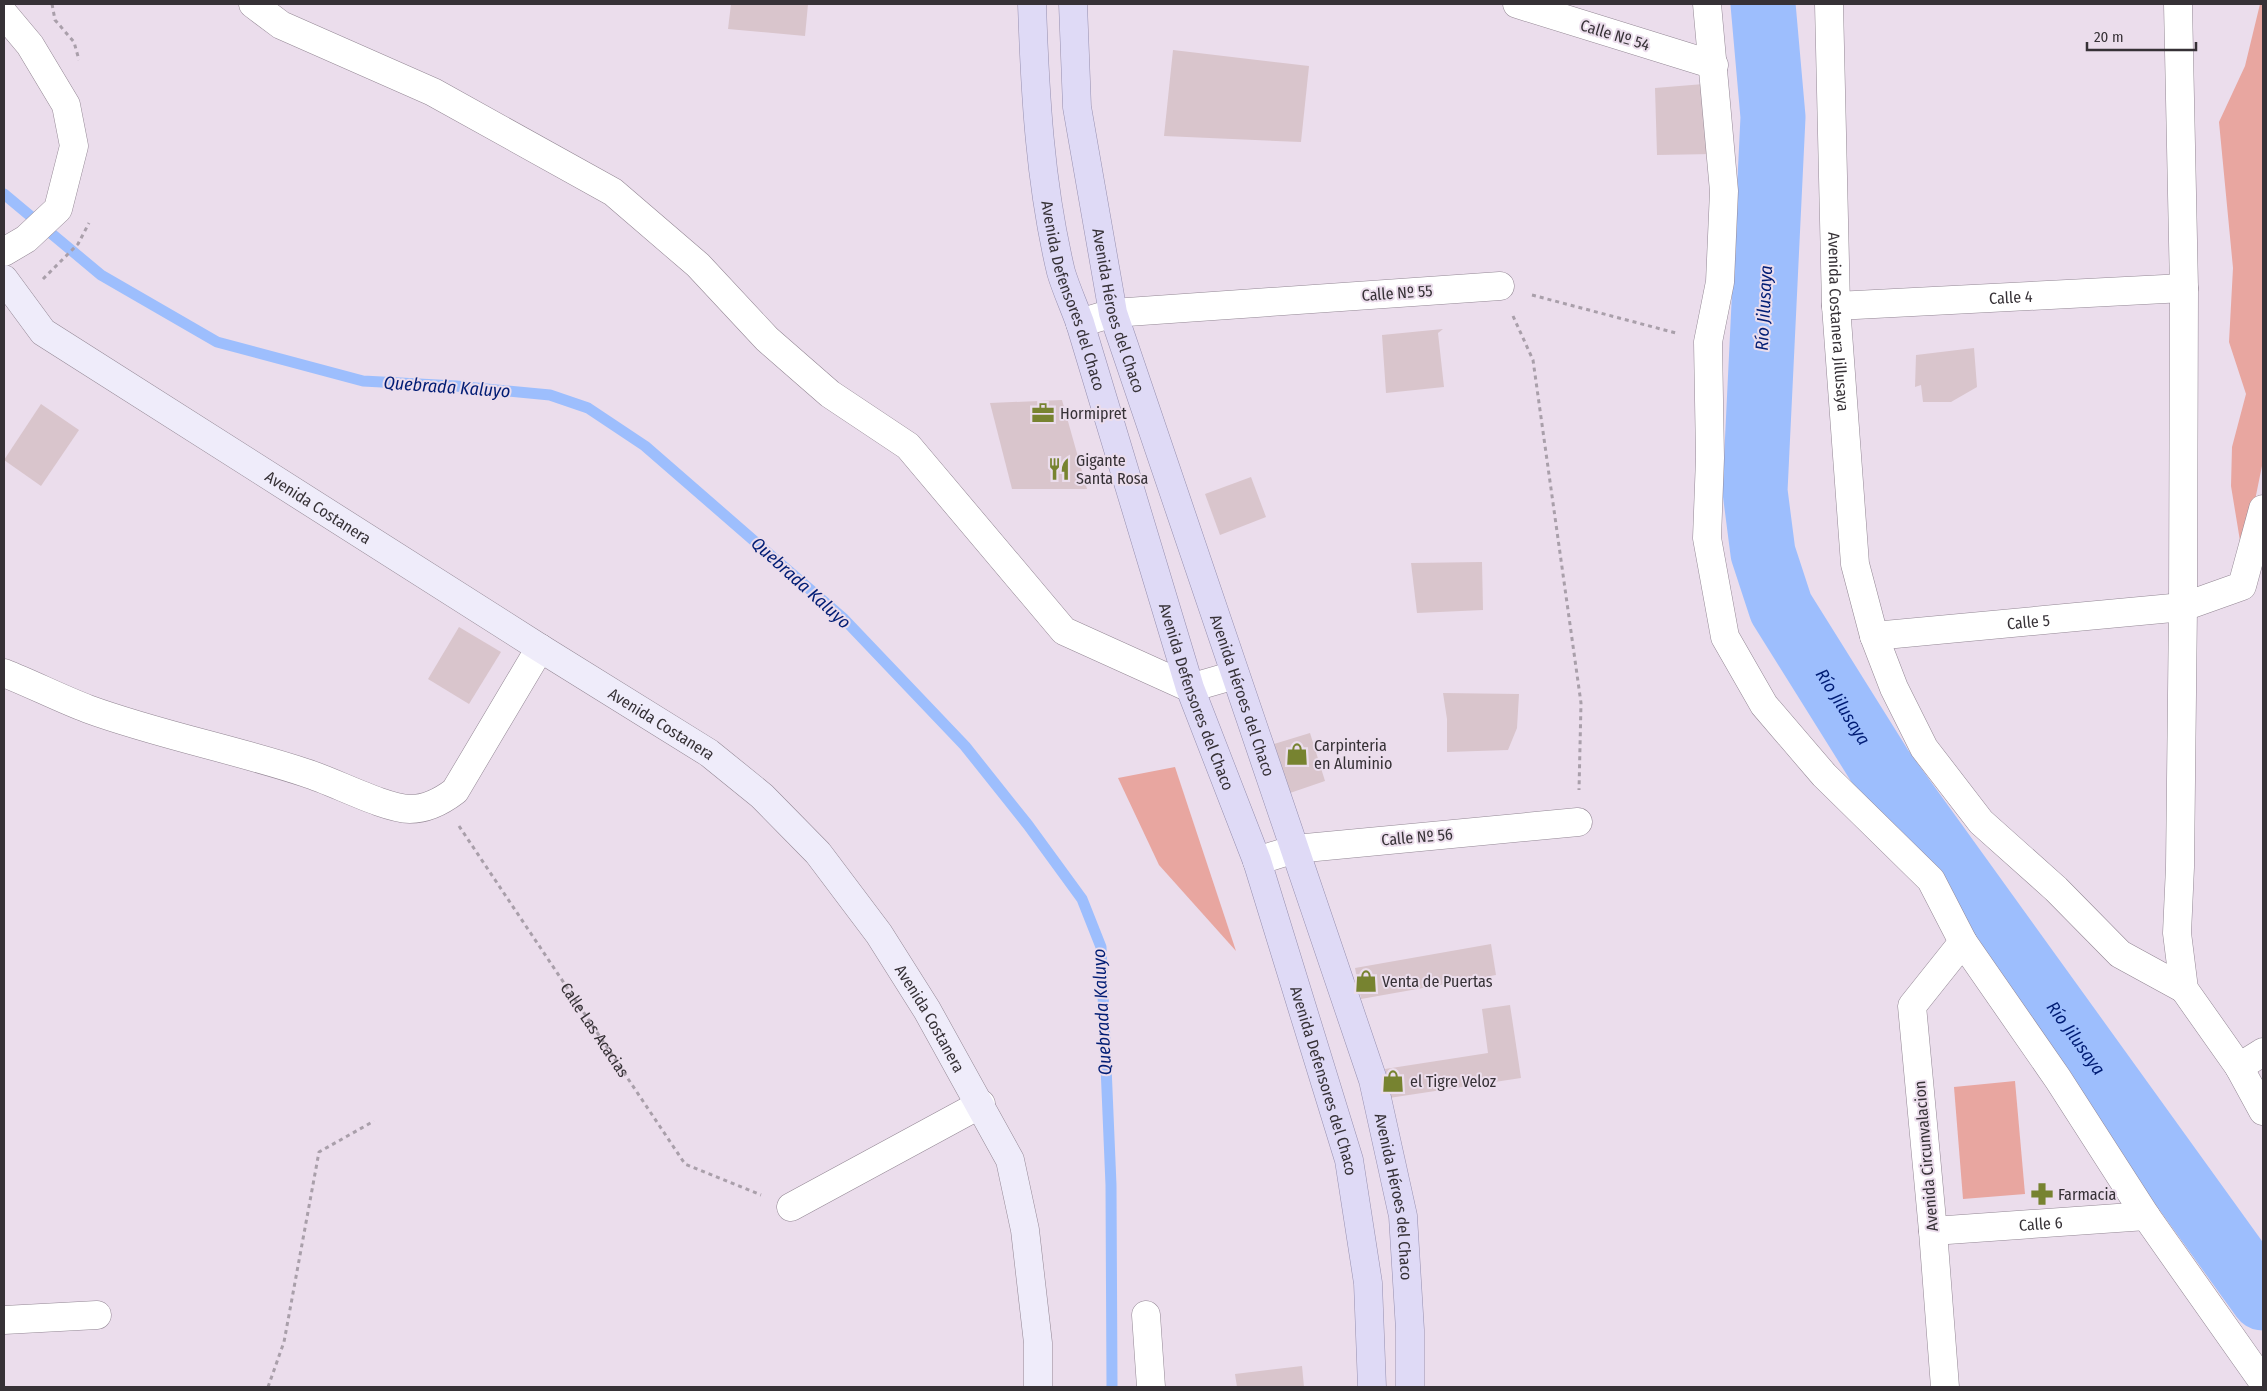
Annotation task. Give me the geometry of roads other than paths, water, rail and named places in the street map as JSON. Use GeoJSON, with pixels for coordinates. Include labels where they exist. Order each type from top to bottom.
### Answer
{"type":"FeatureCollection","features":[{"type":"Feature","properties":{"kind":"main road","name":"Avenida Defensores del Chaco"},"geometry":{"type":"LineString","coordinates":[[1032,4],[1035,97],[1046,194],[1062,274],[1080,323],[1190,688],[1257,861],[1349,1160],[1368,1283],[1372,1387]]}},
{"type":"Feature","properties":{"kind":"main road","name":"Avenida Héroes del Chaco"},"geometry":{"type":"LineString","coordinates":[[1073,4],[1077,107],[1113,313],[1373,1080],[1403,1216],[1410,1330],[1410,1387]]}},
{"type":"Feature","properties":{"kind":"main road","name":"Avenida Costanera"},"geometry":{"type":"LineString","coordinates":[[4,279],[43,332],[540,648],[709,753],[762,796],[818,853],[879,934],[927,1010],[981,1104],[1010,1160],[1025,1230],[1038,1343],[1038,1387]]}},
{"type":"Feature","properties":{"kind":"street"},"geometry":{"type":"LineString","coordinates":[[253,4],[281,25],[433,92],[613,192],[698,265],[767,339],[830,394],[908,446],[1064,630],[1190,688],[1235,674]]}},
{"type":"Feature","properties":{"kind":"street","name":"Calle Nº 54"},"geometry":{"type":"LineString","coordinates":[[1517,4],[1714,66]]}},
{"type":"Feature","properties":{"kind":"street"},"geometry":{"type":"LineString","coordinates":[[1707,4],[1724,192],[1720,282],[1708,342],[1710,458],[1707,538],[1725,637],[1770,712],[1824,775],[1931,880],[1963,942],[2058,1079],[2146,1216],[2263,1382]]}},
{"type":"Feature","properties":{"kind":"street","name":"Avenida Costanera Jillusaya"},"geometry":{"type":"LineString","coordinates":[[1829,4],[1836,306],[1855,564],[1874,636],[1894,688],[1924,748],[1981,822],[2056,890],[2120,954],[2184,989]]}},
{"type":"Feature","properties":{"kind":"street"},"geometry":{"type":"LineString","coordinates":[[2178,4],[2184,288],[2183,607],[2180,867],[2177,933],[2184,989],[2239,1067],[2263,1111]]}},
{"type":"Feature","properties":{"kind":"street"},"geometry":{"type":"LineString","coordinates":[[4,14],[30,45],[66,105],[74,146],[58,209],[15,246]]}},
{"type":"Feature","properties":{"kind":"street","name":"Calle Nº 55"},"geometry":{"type":"LineString","coordinates":[[1080,323],[1113,313],[1500,286]]}},
{"type":"Feature","properties":{"kind":"street","name":"Calle 4"},"geometry":{"type":"LineString","coordinates":[[1836,306],[2184,288]]}},
{"type":"Feature","properties":{"kind":"street","name":"Calle 5"},"geometry":{"type":"LineString","coordinates":[[1874,636],[2183,607],[2242,586],[2263,509]]}},
{"type":"Feature","properties":{"kind":"street"},"geometry":{"type":"LineString","coordinates":[[4,673],[88,708],[189,740],[270,761],[326,779],[396,807],[412,809],[442,801],[455,791],[540,648]]}},
{"type":"Feature","properties":{"kind":"street","name":"Calle Nº 56"},"geometry":{"type":"LineString","coordinates":[[1257,861],[1296,849],[1578,822]]}},
{"type":"Feature","properties":{"kind":"street","name":"Avenida Circunvalacion"},"geometry":{"type":"LineString","coordinates":[[1944,1387],[1933,1231],[1912,1006],[1963,942]]}},
{"type":"Feature","properties":{"kind":"street"},"geometry":{"type":"LineString","coordinates":[[2239,1067],[2263,1052]]}},
{"type":"Feature","properties":{"kind":"street"},"geometry":{"type":"LineString","coordinates":[[791,1207],[981,1104]]}},
{"type":"Feature","properties":{"kind":"street","name":"Calle 6"},"geometry":{"type":"LineString","coordinates":[[1933,1231],[2146,1216]]}},
{"type":"Feature","properties":{"kind":"street"},"geometry":{"type":"LineString","coordinates":[[4,1320],[97,1315]]}},
{"type":"Feature","properties":{"kind":"street"},"geometry":{"type":"LineString","coordinates":[[1146,1315],[1151,1387]]}},
{"type":"Feature","properties":{"kind":"waterway","name":"Río Jilusaya"},"geometry":{"type":"LineString","coordinates":[[1763,4],[1773,117],[1755,491],[1763,553],[1781,608],[1881,768],[2263,1298]]}},
{"type":"Feature","properties":{"kind":"waterway","name":"Quebrada Kaluyo"},"geometry":{"type":"LineString","coordinates":[[4,194],[101,275],[217,342],[363,381],[456,386],[550,395],[588,408],[645,446],[844,619],[965,746],[1028,825],[1082,899],[1101,947],[1111,1185],[1112,1387]]}},
{"type":"Feature","properties":{"kind":"place","name":"Hormipret"},"geometry":{"type":"Point","coordinates":[1043,413]}},
{"type":"Feature","properties":{"kind":"place","name":"Gigante Santa Rosa"},"geometry":{"type":"Point","coordinates":[1059,469]}},
{"type":"Feature","properties":{"kind":"place","name":"Carpinteria en Aluminio"},"geometry":{"type":"Point","coordinates":[1297,754]}},
{"type":"Feature","properties":{"kind":"place","name":"Venta de Puertas"},"geometry":{"type":"Point","coordinates":[1366,981]}},
{"type":"Feature","properties":{"kind":"place","name":"el Tigre Veloz"},"geometry":{"type":"Point","coordinates":[1393,1081]}},
{"type":"Feature","properties":{"kind":"place","name":"Farmacia"},"geometry":{"type":"Point","coordinates":[2042,1194]}}]}
